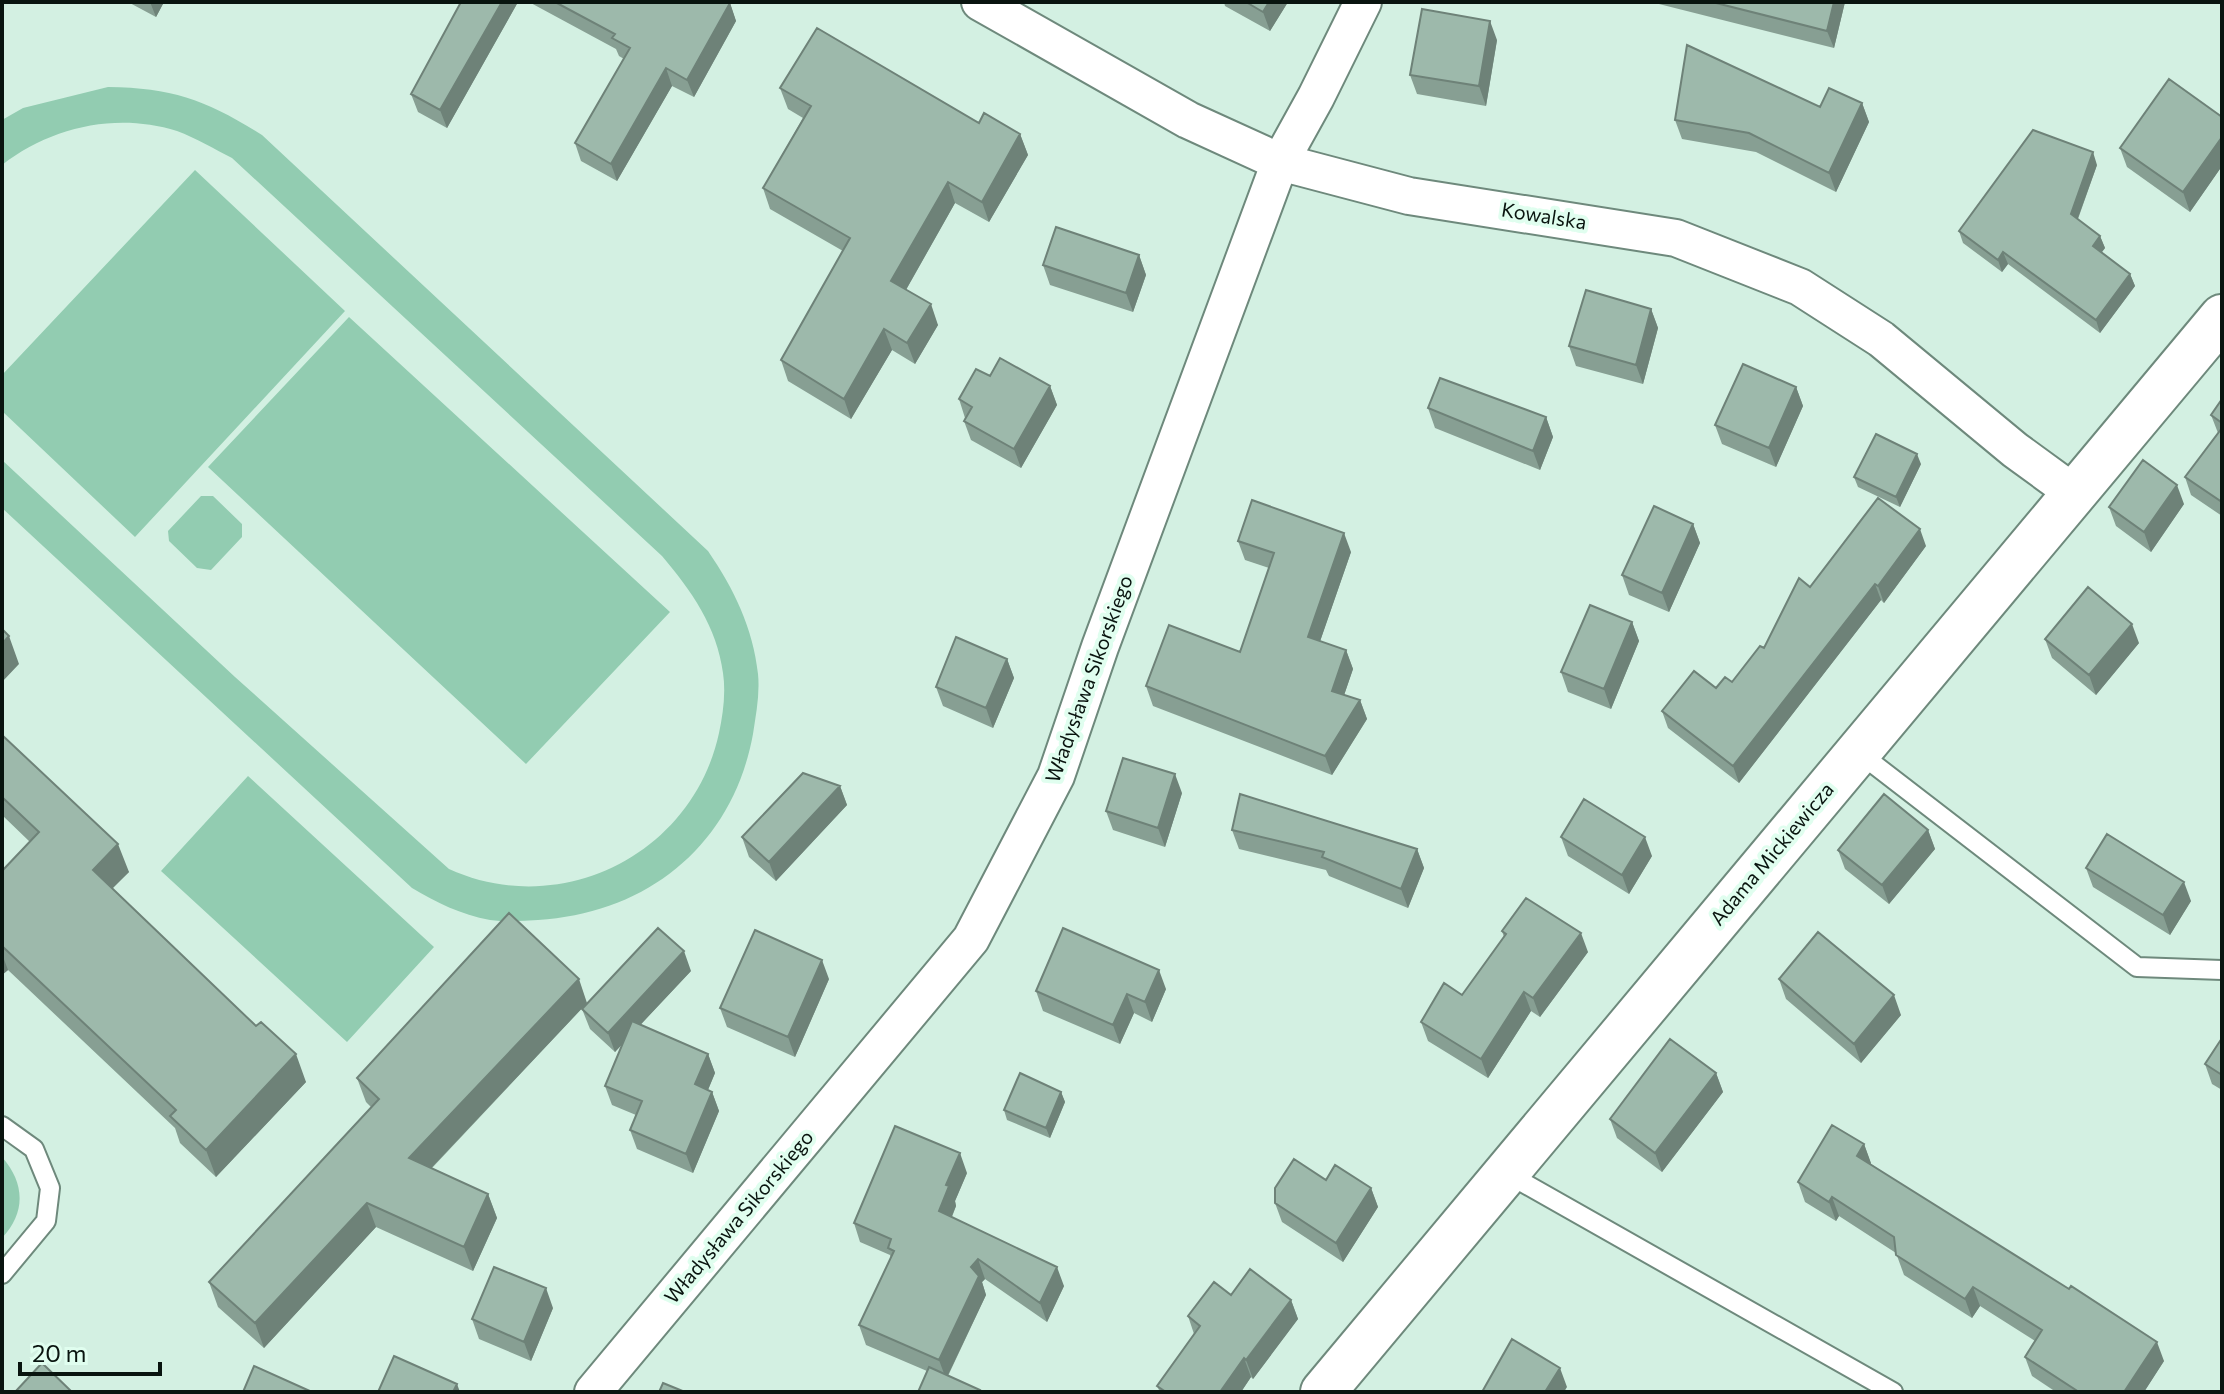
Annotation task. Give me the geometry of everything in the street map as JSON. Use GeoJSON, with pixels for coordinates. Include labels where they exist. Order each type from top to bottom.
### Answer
{"type":"FeatureCollection","features":[{"type":"Feature","properties":{"kind":"main road","name":"Adama Mickiewicza"},"geometry":{"type":"LineString","coordinates":[[1323,1392],[2222,317]]}},
{"type":"Feature","properties":{"kind":"street","name":"Kowalska"},"geometry":{"type":"LineString","coordinates":[[980,2],[1188,120],[1280,162],[1409,196],[1676,238],[1800,287],[1881,339],[2015,450],[2074,493]]}},
{"type":"Feature","properties":{"kind":"street","name":"Władysława Sikorskiego"},"geometry":{"type":"LineString","coordinates":[[593,1392],[971,939],[1056,776],[1100,647],[1280,162],[1363,2]]}},
{"type":"Feature","properties":{"kind":"lane"},"geometry":{"type":"LineString","coordinates":[[1858,752],[2137,967],[2222,970]]}},
{"type":"Feature","properties":{"kind":"lane"},"geometry":{"type":"LineString","coordinates":[[2,1126],[34,1149],[50,1188],[46,1221],[2,1274]]}},
{"type":"Feature","properties":{"kind":"lane"},"geometry":{"type":"LineString","coordinates":[[1506,1173],[1893,1392]]}},
{"type":"Feature","properties":{"kind":"green space"},"geometry":{"type":"Polygon","coordinates":[[[108,87],[152,90],[189,98],[224,113],[262,135],[708,551],[734,594],[747,625],[755,657],[757,704],[743,773],[727,808],[705,839],[680,866],[650,887],[616,903],[578,915],[538,920],[490,920],[440,903],[412,888],[2,508],[2,460],[235,677],[449,869],[492,883],[535,886],[577,880],[616,866],[652,843],[682,812],[705,776],[719,733],[724,681],[720,656],[709,625],[683,582],[662,556],[232,158],[177,131],[154,125],[108,123],[41,141],[2,165],[2,120],[23,108],[108,87]]]}},
{"type":"Feature","properties":{"kind":"green space"},"geometry":{"type":"Polygon","coordinates":[[[195,170],[345,311],[135,537],[2,411],[2,375],[195,170]]]}},
{"type":"Feature","properties":{"kind":"green space"},"geometry":{"type":"Polygon","coordinates":[[[349,317],[670,612],[526,764],[208,467],[349,317]]]}},
{"type":"Feature","properties":{"kind":"green space"},"geometry":{"type":"Polygon","coordinates":[[[201,496],[213,496],[242,524],[242,537],[211,570],[197,568],[169,541],[168,531],[201,496]]]}},
{"type":"Feature","properties":{"kind":"green space"},"geometry":{"type":"Polygon","coordinates":[[[248,776],[434,947],[347,1042],[161,871],[248,776]]]}},
{"type":"Feature","properties":{"kind":"green space"},"geometry":{"type":"Polygon","coordinates":[[[2,1157],[15,1177],[20,1198],[15,1218],[2,1238],[2,1157]]]}},
{"type":"Feature","properties":{"kind":"building"},"geometry":{"type":"Polygon","coordinates":[[[461,2],[502,2],[440,110],[411,94],[461,2]]]}},
{"type":"Feature","properties":{"kind":"building"},"geometry":{"type":"Polygon","coordinates":[[[555,2],[730,3],[687,80],[666,68],[611,164],[575,143],[630,48],[612,38],[615,34],[555,2]]]}},
{"type":"Feature","properties":{"kind":"building"},"geometry":{"type":"Polygon","coordinates":[[[1246,2],[1269,2],[1263,12],[1246,2]]]}},
{"type":"Feature","properties":{"kind":"building"},"geometry":{"type":"Polygon","coordinates":[[[1712,2],[1834,2],[1827,31],[1712,2]]]}},
{"type":"Feature","properties":{"kind":"building"},"geometry":{"type":"Polygon","coordinates":[[[1422,9],[1490,21],[1479,86],[1410,75],[1422,9]]]}},
{"type":"Feature","properties":{"kind":"building"},"geometry":{"type":"Polygon","coordinates":[[[817,28],[979,123],[984,113],[1020,134],[982,202],[948,182],[891,281],[931,304],[907,343],[884,329],[844,399],[781,360],[850,238],[763,188],[811,106],[780,88],[817,28]]]}},
{"type":"Feature","properties":{"kind":"building"},"geometry":{"type":"Polygon","coordinates":[[[1687,45],[1820,107],[1829,88],[1862,103],[1829,173],[1749,133],[1675,120],[1687,45]]]}},
{"type":"Feature","properties":{"kind":"building"},"geometry":{"type":"Polygon","coordinates":[[[2169,79],[2222,117],[2222,137],[2183,192],[2120,148],[2169,79]]]}},
{"type":"Feature","properties":{"kind":"building"},"geometry":{"type":"Polygon","coordinates":[[[2033,130],[2093,152],[2071,214],[2100,236],[2093,246],[2130,274],[2096,320],[2003,252],[1998,260],[1959,231],[2033,130]]]}},
{"type":"Feature","properties":{"kind":"building"},"geometry":{"type":"Polygon","coordinates":[[[1056,227],[1139,255],[1126,293],[1043,265],[1056,227]]]}},
{"type":"Feature","properties":{"kind":"building"},"geometry":{"type":"Polygon","coordinates":[[[1586,290],[1651,309],[1636,365],[1569,346],[1586,290]]]}},
{"type":"Feature","properties":{"kind":"building"},"geometry":{"type":"Polygon","coordinates":[[[1000,358],[1050,386],[1014,449],[964,421],[972,407],[959,399],[976,369],[990,376],[1000,358]]]}},
{"type":"Feature","properties":{"kind":"building"},"geometry":{"type":"Polygon","coordinates":[[[1743,364],[1796,387],[1769,448],[1715,425],[1743,364]]]}},
{"type":"Feature","properties":{"kind":"building"},"geometry":{"type":"Polygon","coordinates":[[[1440,378],[1546,417],[1533,451],[1428,408],[1440,378]]]}},
{"type":"Feature","properties":{"kind":"building"},"geometry":{"type":"Polygon","coordinates":[[[2222,399],[2222,423],[2211,415],[2222,399]]]}},
{"type":"Feature","properties":{"kind":"building"},"geometry":{"type":"Polygon","coordinates":[[[2222,428],[2222,502],[2185,477],[2222,428]]]}},
{"type":"Feature","properties":{"kind":"building"},"geometry":{"type":"Polygon","coordinates":[[[1876,434],[1917,454],[1896,497],[1854,477],[1876,434]]]}},
{"type":"Feature","properties":{"kind":"building"},"geometry":{"type":"Polygon","coordinates":[[[2143,460],[2177,485],[2144,532],[2109,507],[2143,460]]]}},
{"type":"Feature","properties":{"kind":"building"},"geometry":{"type":"Polygon","coordinates":[[[1878,498],[1920,529],[1733,766],[1662,711],[1694,671],[1716,688],[1725,677],[1732,682],[1760,646],[1764,648],[1799,578],[1810,587],[1878,498]]]}},
{"type":"Feature","properties":{"kind":"building"},"geometry":{"type":"Polygon","coordinates":[[[1252,500],[1344,533],[1308,637],[1346,650],[1332,691],[1360,700],[1325,756],[1146,686],[1169,625],[1240,652],[1274,553],[1238,541],[1252,500]]]}},
{"type":"Feature","properties":{"kind":"building"},"geometry":{"type":"Polygon","coordinates":[[[1654,506],[1693,524],[1662,593],[1622,575],[1654,506]]]}},
{"type":"Feature","properties":{"kind":"building"},"geometry":{"type":"Polygon","coordinates":[[[2088,587],[2132,624],[2089,675],[2045,639],[2088,587]]]}},
{"type":"Feature","properties":{"kind":"building"},"geometry":{"type":"Polygon","coordinates":[[[1590,605],[1632,622],[1604,689],[1561,672],[1590,605]]]}},
{"type":"Feature","properties":{"kind":"building"},"geometry":{"type":"Polygon","coordinates":[[[2,629],[9,636],[2,644],[2,629]]]}},
{"type":"Feature","properties":{"kind":"building"},"geometry":{"type":"Polygon","coordinates":[[[956,637],[1007,659],[986,708],[936,687],[956,637]]]}},
{"type":"Feature","properties":{"kind":"building"},"geometry":{"type":"Polygon","coordinates":[[[2,735],[118,844],[93,870],[256,1026],[261,1022],[296,1054],[206,1150],[170,1116],[176,1110],[2,946],[2,871],[39,832],[2,797],[2,735]]]}},
{"type":"Feature","properties":{"kind":"building"},"geometry":{"type":"Polygon","coordinates":[[[1123,758],[1175,774],[1158,828],[1106,811],[1123,758]]]}},
{"type":"Feature","properties":{"kind":"building"},"geometry":{"type":"Polygon","coordinates":[[[803,773],[840,786],[769,862],[742,837],[803,773]]]}},
{"type":"Feature","properties":{"kind":"building"},"geometry":{"type":"Polygon","coordinates":[[[1240,794],[1417,849],[1401,889],[1322,857],[1324,852],[1232,830],[1240,794]]]}},
{"type":"Feature","properties":{"kind":"building"},"geometry":{"type":"Polygon","coordinates":[[[1884,794],[1928,830],[1882,885],[1838,850],[1884,794]]]}},
{"type":"Feature","properties":{"kind":"building"},"geometry":{"type":"Polygon","coordinates":[[[1584,799],[1645,837],[1622,875],[1561,837],[1584,799]]]}},
{"type":"Feature","properties":{"kind":"building"},"geometry":{"type":"Polygon","coordinates":[[[2107,834],[2184,882],[2163,915],[2086,868],[2107,834]]]}},
{"type":"Feature","properties":{"kind":"building"},"geometry":{"type":"Polygon","coordinates":[[[1526,898],[1581,933],[1533,998],[1524,992],[1481,1059],[1421,1022],[1444,983],[1462,995],[1506,934],[1502,931],[1526,898]]]}},
{"type":"Feature","properties":{"kind":"building"},"geometry":{"type":"Polygon","coordinates":[[[509,913],[579,979],[409,1158],[488,1194],[464,1247],[367,1203],[255,1323],[209,1282],[379,1099],[357,1078],[509,913]]]}},
{"type":"Feature","properties":{"kind":"building"},"geometry":{"type":"Polygon","coordinates":[[[658,928],[684,951],[608,1033],[582,1009],[658,928]]]}},
{"type":"Feature","properties":{"kind":"building"},"geometry":{"type":"Polygon","coordinates":[[[1063,928],[1159,970],[1145,1002],[1127,994],[1113,1025],[1036,991],[1063,928]]]}},
{"type":"Feature","properties":{"kind":"building"},"geometry":{"type":"Polygon","coordinates":[[[755,930],[822,960],[788,1037],[720,1008],[755,930]]]}},
{"type":"Feature","properties":{"kind":"building"},"geometry":{"type":"Polygon","coordinates":[[[1818,932],[1894,995],[1854,1044],[1779,979],[1818,932]]]}},
{"type":"Feature","properties":{"kind":"building"},"geometry":{"type":"Polygon","coordinates":[[[632,1021],[708,1054],[695,1084],[712,1092],[686,1154],[630,1130],[642,1101],[605,1086],[632,1021]]]}},
{"type":"Feature","properties":{"kind":"building"},"geometry":{"type":"Polygon","coordinates":[[[2222,1038],[2222,1075],[2205,1064],[2222,1038]]]}},
{"type":"Feature","properties":{"kind":"building"},"geometry":{"type":"Polygon","coordinates":[[[1670,1039],[1716,1073],[1655,1153],[1610,1119],[1670,1039]]]}},
{"type":"Feature","properties":{"kind":"building"},"geometry":{"type":"Polygon","coordinates":[[[1020,1073],[1061,1092],[1046,1128],[1004,1110],[1020,1073]]]}},
{"type":"Feature","properties":{"kind":"building"},"geometry":{"type":"Polygon","coordinates":[[[1832,1125],[1864,1144],[1857,1156],[2157,1342],[2124,1392],[2079,1392],[2025,1357],[2042,1330],[1973,1287],[1965,1299],[1896,1255],[1894,1237],[1832,1197],[1829,1202],[1798,1182],[1832,1125]]]}},
{"type":"Feature","properties":{"kind":"building"},"geometry":{"type":"Polygon","coordinates":[[[895,1126],[960,1153],[939,1211],[1057,1267],[1040,1303],[978,1259],[971,1267],[979,1276],[939,1360],[859,1325],[894,1251],[888,1248],[891,1239],[854,1223],[895,1126]]]}},
{"type":"Feature","properties":{"kind":"building"},"geometry":{"type":"Polygon","coordinates":[[[1294,1159],[1326,1180],[1335,1165],[1371,1188],[1336,1243],[1275,1203],[1275,1188],[1294,1159]]]}},
{"type":"Feature","properties":{"kind":"building"},"geometry":{"type":"Polygon","coordinates":[[[494,1267],[546,1288],[524,1342],[472,1319],[494,1267]]]}},
{"type":"Feature","properties":{"kind":"building"},"geometry":{"type":"Polygon","coordinates":[[[1250,1269],[1291,1300],[1246,1360],[1244,1358],[1220,1392],[1166,1392],[1157,1386],[1200,1326],[1188,1316],[1214,1282],[1231,1295],[1250,1269]]]}},
{"type":"Feature","properties":{"kind":"building"},"geometry":{"type":"Polygon","coordinates":[[[1512,1339],[1560,1368],[1545,1392],[1482,1392],[1512,1339]]]}},
{"type":"Feature","properties":{"kind":"building"},"geometry":{"type":"Polygon","coordinates":[[[394,1356],[457,1384],[453,1392],[378,1392],[394,1356]]]}},
{"type":"Feature","properties":{"kind":"building"},"geometry":{"type":"Polygon","coordinates":[[[42,1363],[72,1392],[15,1392],[42,1363]]]}},
{"type":"Feature","properties":{"kind":"building"},"geometry":{"type":"Polygon","coordinates":[[[254,1366],[312,1392],[243,1392],[254,1366]]]}},
{"type":"Feature","properties":{"kind":"building"},"geometry":{"type":"Polygon","coordinates":[[[929,1367],[980,1390],[918,1392],[929,1367]]]}},
{"type":"Feature","properties":{"kind":"building"},"geometry":{"type":"Polygon","coordinates":[[[663,1383],[685,1392],[659,1392],[663,1383]]]}}]}
